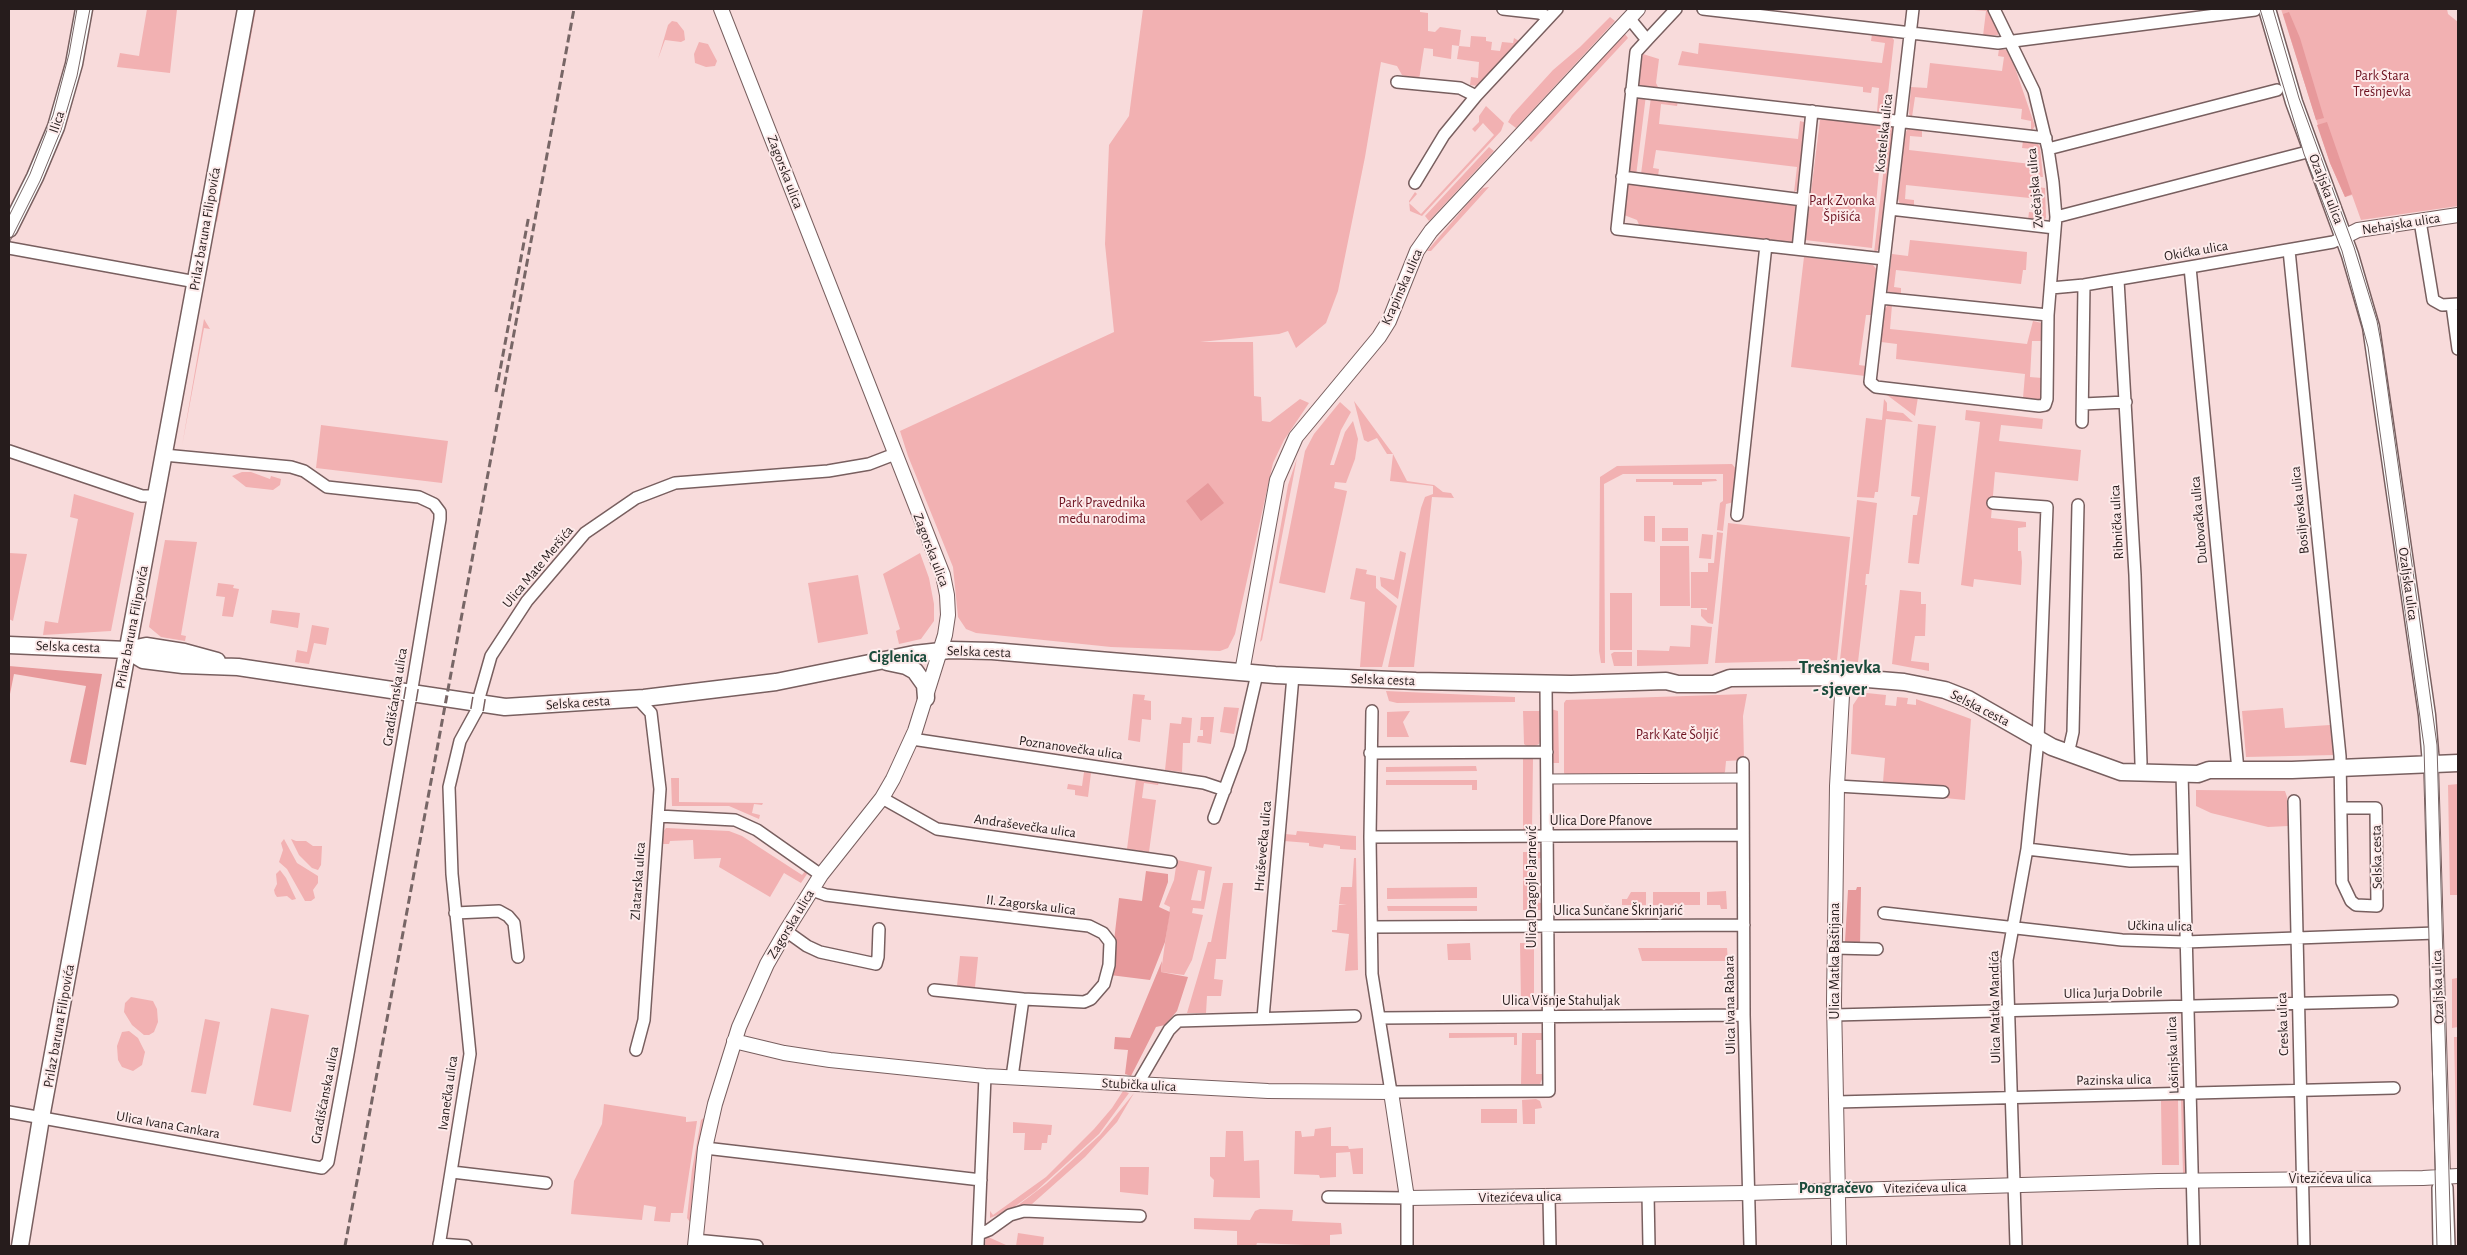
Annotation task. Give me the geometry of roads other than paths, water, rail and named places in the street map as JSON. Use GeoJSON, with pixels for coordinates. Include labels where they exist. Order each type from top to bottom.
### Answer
{"type":"FeatureCollection","features":[{"type":"Feature","properties":{"kind":"main road","name":"Ilica"},"geometry":{"type":"LineString","coordinates":[[9,229],[35,177],[56,127],[74,64],[84,9]]}},
{"type":"Feature","properties":{"kind":"main road","name":"Prilaz baruna Filipovića"},"geometry":{"type":"LineString","coordinates":[[20,1246],[41,1118],[246,9]]}},
{"type":"Feature","properties":{"kind":"main road","name":"Ozaljska ulica"},"geometry":{"type":"LineString","coordinates":[[2261,10],[2344,237],[2363,294],[2375,345],[2427,714],[2431,764]]}},
{"type":"Feature","properties":{"kind":"main road","name":"Selska cesta"},"geometry":{"type":"LineString","coordinates":[[9,645],[128,650],[143,660],[196,666],[238,667],[492,706],[542,706],[638,699],[806,677],[880,661],[941,651],[992,651],[1294,676],[1546,684],[1666,681],[1678,684],[1714,684],[1730,678],[1842,677],[1904,682],[1945,690],[1982,707],[2038,740],[2068,754],[2103,764],[2121,772],[2198,774],[2209,770],[2340,768],[2458,763]]}},
{"type":"Feature","properties":{"kind":"main road"},"geometry":{"type":"LineString","coordinates":[[880,661],[901,664],[915,671],[925,685],[926,698]]}},
{"type":"Feature","properties":{"kind":"main road","name":"Selska cesta"},"geometry":{"type":"LineString","coordinates":[[2103,764],[2198,765],[2209,770]]}},
{"type":"Feature","properties":{"kind":"street","name":"Zagorska ulica"},"geometry":{"type":"LineString","coordinates":[[695,1243],[705,1148],[715,1104],[734,1041],[767,964],[786,931],[821,875],[882,798],[912,739],[941,651],[948,620],[945,581],[721,9]]}},
{"type":"Feature","properties":{"kind":"street"},"geometry":{"type":"LineString","coordinates":[[1503,9],[1553,13]]}},
{"type":"Feature","properties":{"kind":"street"},"geometry":{"type":"LineString","coordinates":[[1676,9],[1636,52],[1617,229],[1884,260]]}},
{"type":"Feature","properties":{"kind":"street"},"geometry":{"type":"LineString","coordinates":[[1703,9],[1998,43],[2261,10]]}},
{"type":"Feature","properties":{"kind":"street","name":"Kostelska ulica"},"geometry":{"type":"LineString","coordinates":[[1912,9],[1880,298],[1869,379],[1871,384],[1876,387],[2039,406],[2044,405]]}},
{"type":"Feature","properties":{"kind":"street","name":"Zvečajska ulica"},"geometry":{"type":"LineString","coordinates":[[1994,9],[2011,40],[2034,91],[2047,143],[2055,223],[2048,315],[2047,399],[2044,405]]}},
{"type":"Feature","properties":{"kind":"street"},"geometry":{"type":"LineString","coordinates":[[1415,183],[1437,144],[1476,96],[1553,13]]}},
{"type":"Feature","properties":{"kind":"street"},"geometry":{"type":"LineString","coordinates":[[1633,13],[1647,40]]}},
{"type":"Feature","properties":{"kind":"street","name":"Krapinska ulica"},"geometry":{"type":"LineString","coordinates":[[1249,673],[1277,480],[1296,437],[1384,329],[1417,251],[1431,231],[1633,13]]}},
{"type":"Feature","properties":{"kind":"street"},"geometry":{"type":"LineString","coordinates":[[1397,82],[1460,88],[1476,96]]}},
{"type":"Feature","properties":{"kind":"street"},"geometry":{"type":"LineString","coordinates":[[1631,91],[1900,121],[2047,143],[2277,90]]}},
{"type":"Feature","properties":{"kind":"street"},"geometry":{"type":"LineString","coordinates":[[1798,249],[1812,111]]}},
{"type":"Feature","properties":{"kind":"street"},"geometry":{"type":"LineString","coordinates":[[1890,209],[2055,223],[2311,151]]}},
{"type":"Feature","properties":{"kind":"street"},"geometry":{"type":"LineString","coordinates":[[1622,177],[1802,200]]}},
{"type":"Feature","properties":{"kind":"street","name":"Nehajska ulica"},"geometry":{"type":"LineString","coordinates":[[2344,237],[2358,230],[2458,215]]}},
{"type":"Feature","properties":{"kind":"street"},"geometry":{"type":"LineString","coordinates":[[2420,221],[2431,296],[2436,303],[2455,304],[2458,349]]}},
{"type":"Feature","properties":{"kind":"street","name":"Okićka ulica"},"geometry":{"type":"LineString","coordinates":[[2051,288],[2118,280],[2332,242],[2344,237]]}},
{"type":"Feature","properties":{"kind":"street"},"geometry":{"type":"LineString","coordinates":[[1737,515],[1766,245]]}},
{"type":"Feature","properties":{"kind":"street"},"geometry":{"type":"LineString","coordinates":[[9,248],[196,282]]}},
{"type":"Feature","properties":{"kind":"street","name":"Bosiljevska ulica"},"geometry":{"type":"LineString","coordinates":[[2289,250],[2340,768]]}},
{"type":"Feature","properties":{"kind":"street","name":"Dubovačka ulica"},"geometry":{"type":"LineString","coordinates":[[2190,267],[2238,770]]}},
{"type":"Feature","properties":{"kind":"street","name":"Ribnička ulica"},"geometry":{"type":"LineString","coordinates":[[2118,280],[2126,402],[2141,763]]}},
{"type":"Feature","properties":{"kind":"street"},"geometry":{"type":"LineString","coordinates":[[2082,422],[2084,285]]}},
{"type":"Feature","properties":{"kind":"street"},"geometry":{"type":"LineString","coordinates":[[1880,298],[2048,315]]}},
{"type":"Feature","properties":{"kind":"street"},"geometry":{"type":"LineString","coordinates":[[2083,404],[2126,402]]}},
{"type":"Feature","properties":{"kind":"street"},"geometry":{"type":"LineString","coordinates":[[9,451],[137,494],[156,496]]}},
{"type":"Feature","properties":{"kind":"street","name":"Ulica Mate Meršića"},"geometry":{"type":"LineString","coordinates":[[468,725],[477,710],[491,656],[527,601],[585,533],[636,498],[675,483],[828,471],[869,464],[895,454]]}},
{"type":"Feature","properties":{"kind":"street","name":"Gradišćanska ulica"},"geometry":{"type":"LineString","coordinates":[[164,455],[291,467],[304,471],[328,487],[419,496],[434,504],[440,512],[410,700],[348,1054],[328,1162],[322,1168]]}},
{"type":"Feature","properties":{"kind":"street"},"geometry":{"type":"LineString","coordinates":[[1993,502],[2047,507],[2038,740]]}},
{"type":"Feature","properties":{"kind":"street"},"geometry":{"type":"LineString","coordinates":[[2068,754],[2073,732],[2078,505]]}},
{"type":"Feature","properties":{"kind":"street"},"geometry":{"type":"LineString","coordinates":[[1214,818],[1240,748],[1249,673]]}},
{"type":"Feature","properties":{"kind":"street","name":"Hruševečka ulica"},"geometry":{"type":"LineString","coordinates":[[1263,1018],[1294,676]]}},
{"type":"Feature","properties":{"kind":"street","name":"Ulica Matka Baštijana"},"geometry":{"type":"LineString","coordinates":[[1839,1246],[1834,948],[1837,786],[1842,677]]}},
{"type":"Feature","properties":{"kind":"street","name":"Ulica Dragojle Jarnević"},"geometry":{"type":"LineString","coordinates":[[1391,1092],[1549,1091],[1546,684]]}},
{"type":"Feature","properties":{"kind":"street"},"geometry":{"type":"LineString","coordinates":[[638,699],[651,713],[662,696]]}},
{"type":"Feature","properties":{"kind":"street"},"geometry":{"type":"LineString","coordinates":[[1372,712],[1370,837],[1373,978],[1407,1198],[1407,1246]]}},
{"type":"Feature","properties":{"kind":"street","name":"Zlatarska ulica"},"geometry":{"type":"LineString","coordinates":[[636,1050],[644,1020],[658,816],[659,774],[651,713]]}},
{"type":"Feature","properties":{"kind":"street","name":"Ivanečka ulica"},"geometry":{"type":"LineString","coordinates":[[439,1245],[470,1054],[455,913],[449,831],[450,788],[456,753],[468,725]]}},
{"type":"Feature","properties":{"kind":"street","name":"Poznanovečka ulica"},"geometry":{"type":"LineString","coordinates":[[912,739],[1195,782],[1225,790]]}},
{"type":"Feature","properties":{"kind":"street","name":"Ulica Matka Mandića"},"geometry":{"type":"LineString","coordinates":[[2016,1246],[2008,960],[2027,849],[2038,740]]}},
{"type":"Feature","properties":{"kind":"street"},"geometry":{"type":"LineString","coordinates":[[1370,752],[1546,752]]}},
{"type":"Feature","properties":{"kind":"street","name":"Ulica Ivana Rabara"},"geometry":{"type":"LineString","coordinates":[[1743,763],[1744,1015],[1750,1246]]}},
{"type":"Feature","properties":{"kind":"street","name":"Ozaljska ulica"},"geometry":{"type":"LineString","coordinates":[[2431,764],[2443,1177],[2447,1188],[2449,1246]]}},
{"type":"Feature","properties":{"kind":"street","name":"Selska cesta"},"geometry":{"type":"LineString","coordinates":[[2340,768],[2343,889],[2356,905],[2377,906],[2376,808],[2341,808]]}},
{"type":"Feature","properties":{"kind":"street","name":"Lošinjska ulica"},"geometry":{"type":"LineString","coordinates":[[2182,773],[2186,1006],[2194,1246]]}},
{"type":"Feature","properties":{"kind":"street"},"geometry":{"type":"LineString","coordinates":[[1547,780],[1743,778]]}},
{"type":"Feature","properties":{"kind":"street"},"geometry":{"type":"LineString","coordinates":[[1837,786],[1943,792]]}},
{"type":"Feature","properties":{"kind":"street","name":"Andraševečka ulica"},"geometry":{"type":"LineString","coordinates":[[882,798],[937,829],[1170,862]]}},
{"type":"Feature","properties":{"kind":"street","name":"Creska ulica"},"geometry":{"type":"LineString","coordinates":[[2294,801],[2304,1246]]}},
{"type":"Feature","properties":{"kind":"street"},"geometry":{"type":"LineString","coordinates":[[658,816],[736,820],[757,830],[821,875]]}},
{"type":"Feature","properties":{"kind":"street","name":"Ulica Dore Pfanove"},"geometry":{"type":"LineString","coordinates":[[1370,837],[1743,835]]}},
{"type":"Feature","properties":{"kind":"street"},"geometry":{"type":"LineString","coordinates":[[2027,849],[2130,860],[2184,860]]}},
{"type":"Feature","properties":{"kind":"street","name":"II. Zagorska ulica"},"geometry":{"type":"LineString","coordinates":[[812,890],[826,895],[880,902],[1090,926],[1098,929],[1106,936],[1110,952],[1106,976],[1100,990],[1091,999],[1075,1003],[934,990]]}},
{"type":"Feature","properties":{"kind":"street"},"geometry":{"type":"LineString","coordinates":[[455,913],[499,911],[508,916],[514,923],[518,957]]}},
{"type":"Feature","properties":{"kind":"street","name":"Učkina ulica"},"geometry":{"type":"LineString","coordinates":[[1884,913],[2122,940],[2186,942],[2436,933]]}},
{"type":"Feature","properties":{"kind":"street","name":"Ulica Sunčane Škrinjarić"},"geometry":{"type":"LineString","coordinates":[[1372,927],[1744,925]]}},
{"type":"Feature","properties":{"kind":"street"},"geometry":{"type":"LineString","coordinates":[[786,931],[807,946],[820,952],[876,964],[879,928]]}},
{"type":"Feature","properties":{"kind":"street"},"geometry":{"type":"LineString","coordinates":[[1834,948],[1877,949]]}},
{"type":"Feature","properties":{"kind":"street"},"geometry":{"type":"LineString","coordinates":[[1012,1077],[1023,999]]}},
{"type":"Feature","properties":{"kind":"street","name":"Ulica Jurja Dobrile"},"geometry":{"type":"LineString","coordinates":[[1834,1014],[2392,1000]]}},
{"type":"Feature","properties":{"kind":"street","name":"Ulica Višnje Stahuljak"},"geometry":{"type":"LineString","coordinates":[[1379,1018],[1744,1015]]}},
{"type":"Feature","properties":{"kind":"street"},"geometry":{"type":"LineString","coordinates":[[1137,1085],[1174,1024],[1184,1020],[1355,1016]]}},
{"type":"Feature","properties":{"kind":"street","name":"Stubička ulica"},"geometry":{"type":"LineString","coordinates":[[734,1041],[830,1060],[985,1076],[1268,1091],[1391,1092]]}},
{"type":"Feature","properties":{"kind":"street"},"geometry":{"type":"LineString","coordinates":[[978,1246],[985,1076]]}},
{"type":"Feature","properties":{"kind":"street","name":"Pazinska ulica"},"geometry":{"type":"LineString","coordinates":[[1836,1102],[2394,1088]]}},
{"type":"Feature","properties":{"kind":"street","name":"Ulica Ivana Cankara"},"geometry":{"type":"LineString","coordinates":[[9,1112],[322,1168]]}},
{"type":"Feature","properties":{"kind":"street"},"geometry":{"type":"LineString","coordinates":[[705,1148],[981,1180]]}},
{"type":"Feature","properties":{"kind":"street"},"geometry":{"type":"LineString","coordinates":[[452,1172],[546,1183]]}},
{"type":"Feature","properties":{"kind":"street","name":"Vitezićeva ulica"},"geometry":{"type":"LineString","coordinates":[[1407,1198],[1748,1193],[2192,1180],[2458,1176]]}},
{"type":"Feature","properties":{"kind":"street","name":"Ozaljska ulica"},"geometry":{"type":"LineString","coordinates":[[2439,1246],[2438,1188],[2443,1177]]}},
{"type":"Feature","properties":{"kind":"street"},"geometry":{"type":"LineString","coordinates":[[1648,1194],[1649,1246]]}},
{"type":"Feature","properties":{"kind":"street"},"geometry":{"type":"LineString","coordinates":[[1328,1197],[1407,1198]]}},
{"type":"Feature","properties":{"kind":"street"},"geometry":{"type":"LineString","coordinates":[[1549,1197],[1550,1246]]}},
{"type":"Feature","properties":{"kind":"street"},"geometry":{"type":"LineString","coordinates":[[979,1234],[989,1230],[1010,1215],[1024,1210],[1140,1216]]}},
{"type":"Feature","properties":{"kind":"street"},"geometry":{"type":"LineString","coordinates":[[695,1243],[757,1246]]}},
{"type":"Feature","properties":{"kind":"street"},"geometry":{"type":"LineString","coordinates":[[439,1245],[466,1246]]}},
{"type":"Feature","properties":{"kind":"tram line"},"geometry":{"type":"LineString","coordinates":[[9,216],[30,174],[53,115],[69,54],[77,9]]}},
{"type":"Feature","properties":{"kind":"tram line"},"geometry":{"type":"LineString","coordinates":[[9,243],[40,181],[61,130],[77,76],[90,9]]}},
{"type":"Feature","properties":{"kind":"tram line"},"geometry":{"type":"LineString","coordinates":[[2260,9],[2304,154],[2342,251],[2368,347],[2424,746],[2437,1246]]}},
{"type":"Feature","properties":{"kind":"tram line"},"geometry":{"type":"LineString","coordinates":[[2273,9],[2299,98],[2354,247],[2377,321],[2382,348],[2437,745],[2451,1246]]}},
{"type":"Feature","properties":{"kind":"railway"},"geometry":{"type":"LineString","coordinates":[[345,1246],[574,9]]}},
{"type":"Feature","properties":{"kind":"railway"},"geometry":{"type":"LineString","coordinates":[[496,392],[529,215]]}},
{"type":"Feature","properties":{"kind":"district","name":"Ciglenica"},"geometry":{"type":"Point","coordinates":[898,657]}},
{"type":"Feature","properties":{"kind":"district","name":"Trešnjevka - sjever"},"geometry":{"type":"Point","coordinates":[1840,678]}},
{"type":"Feature","properties":{"kind":"district","name":"Pongračevo"},"geometry":{"type":"Point","coordinates":[1836,1188]}},
{"type":"Feature","properties":{"kind":"park label","name":"Park Stara Trešnjevka"},"geometry":{"type":"Point","coordinates":[2382,84]}},
{"type":"Feature","properties":{"kind":"park label","name":"Park Zvonka Špišića"},"geometry":{"type":"Point","coordinates":[1842,210]}},
{"type":"Feature","properties":{"kind":"park label","name":"Park Pravednika među narodima"},"geometry":{"type":"Point","coordinates":[1102,512]}},
{"type":"Feature","properties":{"kind":"park label","name":"Park Kate Šoljić"},"geometry":{"type":"Point","coordinates":[1677,735]}}]}
